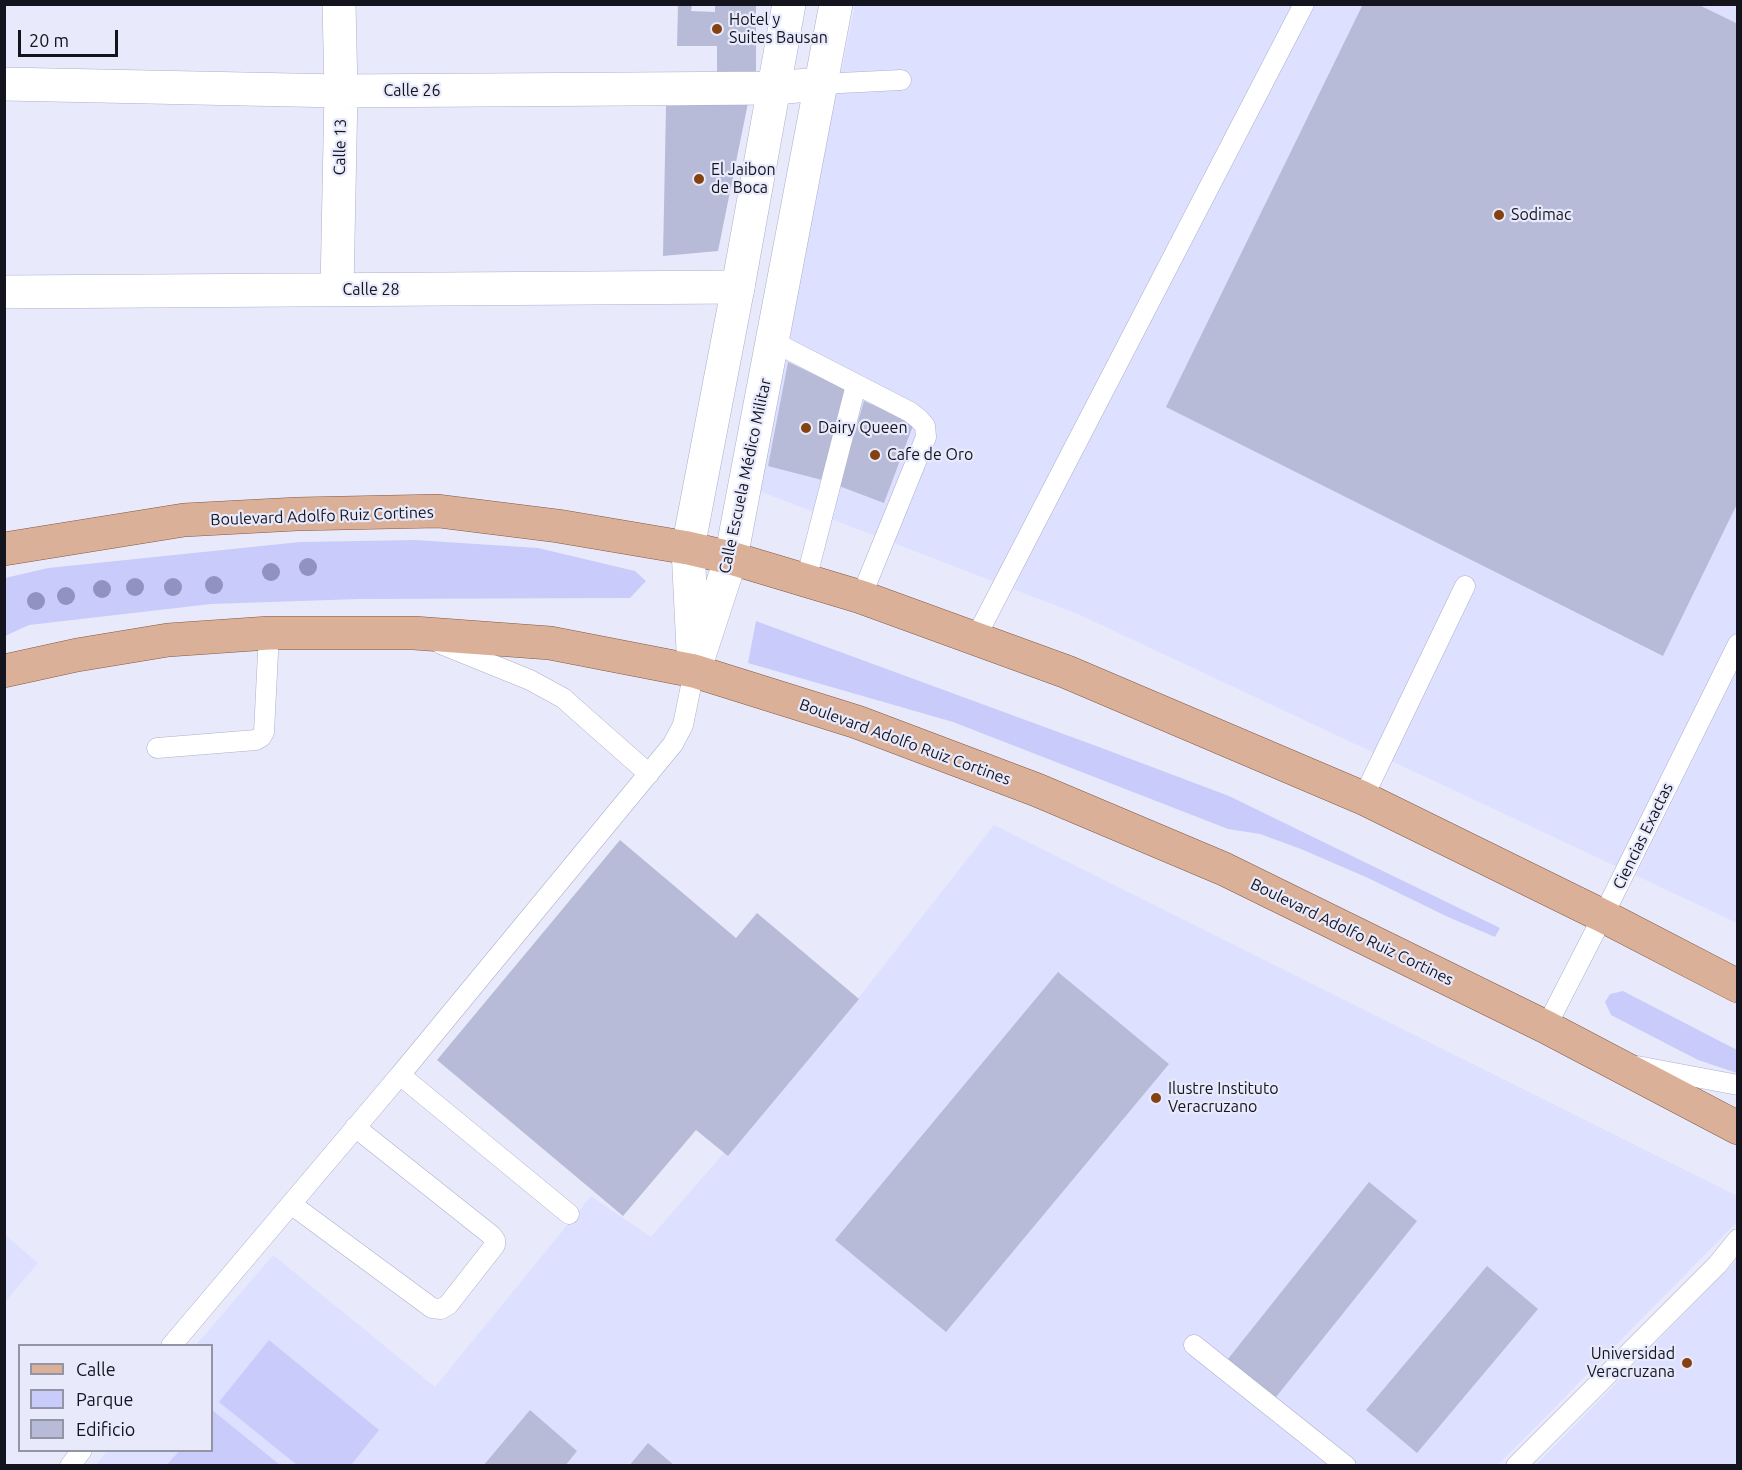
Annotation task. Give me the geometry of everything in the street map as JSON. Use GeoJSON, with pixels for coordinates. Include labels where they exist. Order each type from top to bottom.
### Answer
{"type":"FeatureCollection","features":[{"type":"Feature","properties":{"kind":"main road","name":"Boulevard Adolfo Ruiz Cortines"},"geometry":{"type":"LineString","coordinates":[[4,549],[184,520],[297,514],[438,512],[558,526],[688,548],[731,558],[861,597],[1067,672],[1363,798],[1603,916],[1737,986]]}},
{"type":"Feature","properties":{"kind":"main road","name":"Boulevard Adolfo Ruiz Cortines"},"geometry":{"type":"LineString","coordinates":[[4,671],[77,655],[168,640],[269,633],[414,633],[550,643],[694,670],[856,722],[1037,790],[1224,869],[1546,1027],[1737,1128]]}},
{"type":"Feature","properties":{"kind":"street","name":"Calle 13"},"geometry":{"type":"LineString","coordinates":[[337,290],[341,92],[339,4]]}},
{"type":"Feature","properties":{"kind":"street"},"geometry":{"type":"LineString","coordinates":[[694,670],[688,548],[789,4]]}},
{"type":"Feature","properties":{"kind":"street","name":"Calle Escuela Médico Militar"},"geometry":{"type":"LineString","coordinates":[[694,670],[731,558],[836,4]]}},
{"type":"Feature","properties":{"kind":"street","name":"Calle 26"},"geometry":{"type":"LineString","coordinates":[[4,84],[341,92],[774,88],[820,84]]}},
{"type":"Feature","properties":{"kind":"street","name":"Calle 28"},"geometry":{"type":"LineString","coordinates":[[4,292],[738,287]]}},
{"type":"Feature","properties":{"kind":"lane"},"geometry":{"type":"LineString","coordinates":[[976,637],[1304,4]]}},
{"type":"Feature","properties":{"kind":"lane"},"geometry":{"type":"LineString","coordinates":[[820,84],[900,80]]}},
{"type":"Feature","properties":{"kind":"lane"},"geometry":{"type":"LineString","coordinates":[[772,341],[910,412],[926,426],[926,437],[861,597]]}},
{"type":"Feature","properties":{"kind":"lane"},"geometry":{"type":"LineString","coordinates":[[806,580],[856,385]]}},
{"type":"Feature","properties":{"kind":"lane"},"geometry":{"type":"LineString","coordinates":[[1363,798],[1465,586]]}},
{"type":"Feature","properties":{"kind":"lane"},"geometry":{"type":"LineString","coordinates":[[157,748],[256,740],[261,737],[264,732],[269,633]]}},
{"type":"Feature","properties":{"kind":"lane"},"geometry":{"type":"LineString","coordinates":[[414,633],[530,680],[563,698],[649,774]]}},
{"type":"Feature","properties":{"kind":"lane","name":"Ciencias Exactas"},"geometry":{"type":"LineString","coordinates":[[1546,1027],[1737,644]]}},
{"type":"Feature","properties":{"kind":"lane"},"geometry":{"type":"LineString","coordinates":[[173,1344],[400,1075],[673,744],[683,725],[694,670]]}},
{"type":"Feature","properties":{"kind":"lane"},"geometry":{"type":"LineString","coordinates":[[1614,1062],[1737,1085]]}},
{"type":"Feature","properties":{"kind":"lane"},"geometry":{"type":"LineString","coordinates":[[400,1075],[569,1214]]}},
{"type":"Feature","properties":{"kind":"lane"},"geometry":{"type":"LineString","coordinates":[[291,1204],[432,1308],[441,1309],[448,1305],[495,1245],[495,1240],[355,1128]]}},
{"type":"Feature","properties":{"kind":"lane"},"geometry":{"type":"LineString","coordinates":[[1516,1466],[1718,1264],[1737,1239]]}},
{"type":"Feature","properties":{"kind":"lane"},"geometry":{"type":"LineString","coordinates":[[1194,1345],[1346,1466]]}},
{"type":"Feature","properties":{"kind":"lane"},"geometry":{"type":"LineString","coordinates":[[69,1466],[80,1452]]}},
{"type":"Feature","properties":{"kind":"shaded area"},"geometry":{"type":"Polygon","coordinates":[[[855,5],[1737,5],[1737,923],[1080,615],[754,489],[855,5]]]}},
{"type":"Feature","properties":{"kind":"shaded area","name":"Ilustre Instituto Veracruzano"},"geometry":{"type":"Polygon","coordinates":[[[994,825],[1737,1196],[1737,1222],[1498,1465],[95,1466],[106,1452],[213,1452],[213,1344],[197,1344],[273,1255],[435,1387],[591,1196],[651,1237],[856,1001],[994,825]]]}},
{"type":"Feature","properties":{"kind":"shaded area"},"geometry":{"type":"Polygon","coordinates":[[[5,1235],[38,1263],[5,1302],[5,1235]]]}},
{"type":"Feature","properties":{"kind":"shaded area","name":"Universidad Veracruzana"},"geometry":{"type":"Polygon","coordinates":[[[1737,1260],[1737,1465],[1536,1465],[1737,1260]]]}},
{"type":"Feature","properties":{"kind":"green space"},"geometry":{"type":"Polygon","coordinates":[[[415,540],[538,548],[635,571],[646,581],[630,598],[360,599],[211,604],[29,625],[5,636],[5,578],[48,568],[300,542],[415,540]]]}},
{"type":"Feature","properties":{"kind":"green space"},"geometry":{"type":"Polygon","coordinates":[[[756,621],[1229,796],[1500,928],[1495,937],[1301,849],[1260,834],[1228,829],[953,722],[748,663],[756,621]]]}},
{"type":"Feature","properties":{"kind":"green space"},"geometry":{"type":"Polygon","coordinates":[[[1623,991],[1737,1050],[1737,1073],[1698,1060],[1611,1015],[1605,1002],[1610,994],[1623,991]]]}},
{"type":"Feature","properties":{"kind":"green space"},"geometry":{"type":"Polygon","coordinates":[[[269,1340],[379,1430],[351,1465],[297,1465],[219,1402],[269,1340]]]}},
{"type":"Feature","properties":{"kind":"green space"},"geometry":{"type":"Polygon","coordinates":[[[213,1411],[280,1465],[167,1465],[178,1452],[213,1452],[213,1411]]]}},
{"type":"Feature","properties":{"kind":"building","name":"Hotel y Suites Bausan"},"geometry":{"type":"Polygon","coordinates":[[[678,4],[692,4],[691,11],[715,12],[715,4],[756,4],[756,72],[717,72],[717,46],[677,46],[678,4]]]}},
{"type":"Feature","properties":{"kind":"building","name":"Sodimac"},"geometry":{"type":"Polygon","coordinates":[[[1363,4],[1697,4],[1738,24],[1738,502],[1663,656],[1166,407],[1363,4]]]}},
{"type":"Feature","properties":{"kind":"building","name":"El Jaibon de Boca"},"geometry":{"type":"Polygon","coordinates":[[[748,103],[718,251],[663,256],[666,106],[748,103]]]}},
{"type":"Feature","properties":{"kind":"building","name":"Dairy Queen"},"geometry":{"type":"Polygon","coordinates":[[[788,362],[847,390],[822,480],[768,466],[788,362]]]}},
{"type":"Feature","properties":{"kind":"building","name":"Cafe de Oro"},"geometry":{"type":"Polygon","coordinates":[[[864,401],[914,423],[884,503],[839,486],[864,401]]]}},
{"type":"Feature","properties":{"kind":"building"},"geometry":{"type":"Polygon","coordinates":[[[620,840],[736,938],[757,913],[859,999],[728,1156],[696,1130],[623,1216],[437,1060],[620,840]]]}},
{"type":"Feature","properties":{"kind":"building"},"geometry":{"type":"Polygon","coordinates":[[[1058,972],[1169,1064],[946,1332],[835,1240],[1058,972]]]}},
{"type":"Feature","properties":{"kind":"building"},"geometry":{"type":"Polygon","coordinates":[[[1369,1182],[1417,1221],[1272,1402],[1224,1364],[1369,1182]]]}},
{"type":"Feature","properties":{"kind":"building"},"geometry":{"type":"Polygon","coordinates":[[[1487,1266],[1538,1309],[1417,1453],[1366,1410],[1487,1266]]]}},
{"type":"Feature","properties":{"kind":"building"},"geometry":{"type":"Polygon","coordinates":[[[530,1410],[577,1451],[565,1466],[483,1466],[530,1410]]]}},
{"type":"Feature","properties":{"kind":"building"},"geometry":{"type":"Polygon","coordinates":[[[648,1443],[675,1466],[629,1466],[648,1443]]]}},
{"type":"Feature","properties":{"kind":"place","name":"Hotel y Suites Bausan"},"geometry":{"type":"Point","coordinates":[717,29]}},
{"type":"Feature","properties":{"kind":"place","name":"El Jaibon de Boca"},"geometry":{"type":"Point","coordinates":[699,179]}},
{"type":"Feature","properties":{"kind":"place","name":"Sodimac"},"geometry":{"type":"Point","coordinates":[1499,215]}},
{"type":"Feature","properties":{"kind":"place","name":"Dairy Queen"},"geometry":{"type":"Point","coordinates":[806,428]}},
{"type":"Feature","properties":{"kind":"place","name":"Cafe de Oro"},"geometry":{"type":"Point","coordinates":[875,455]}},
{"type":"Feature","properties":{"kind":"place","name":"Ilustre Instituto Veracruzano"},"geometry":{"type":"Point","coordinates":[1156,1098]}},
{"type":"Feature","properties":{"kind":"place","name":"Universidad Veracruzana"},"geometry":{"type":"Point","coordinates":[1687,1363]}}]}
